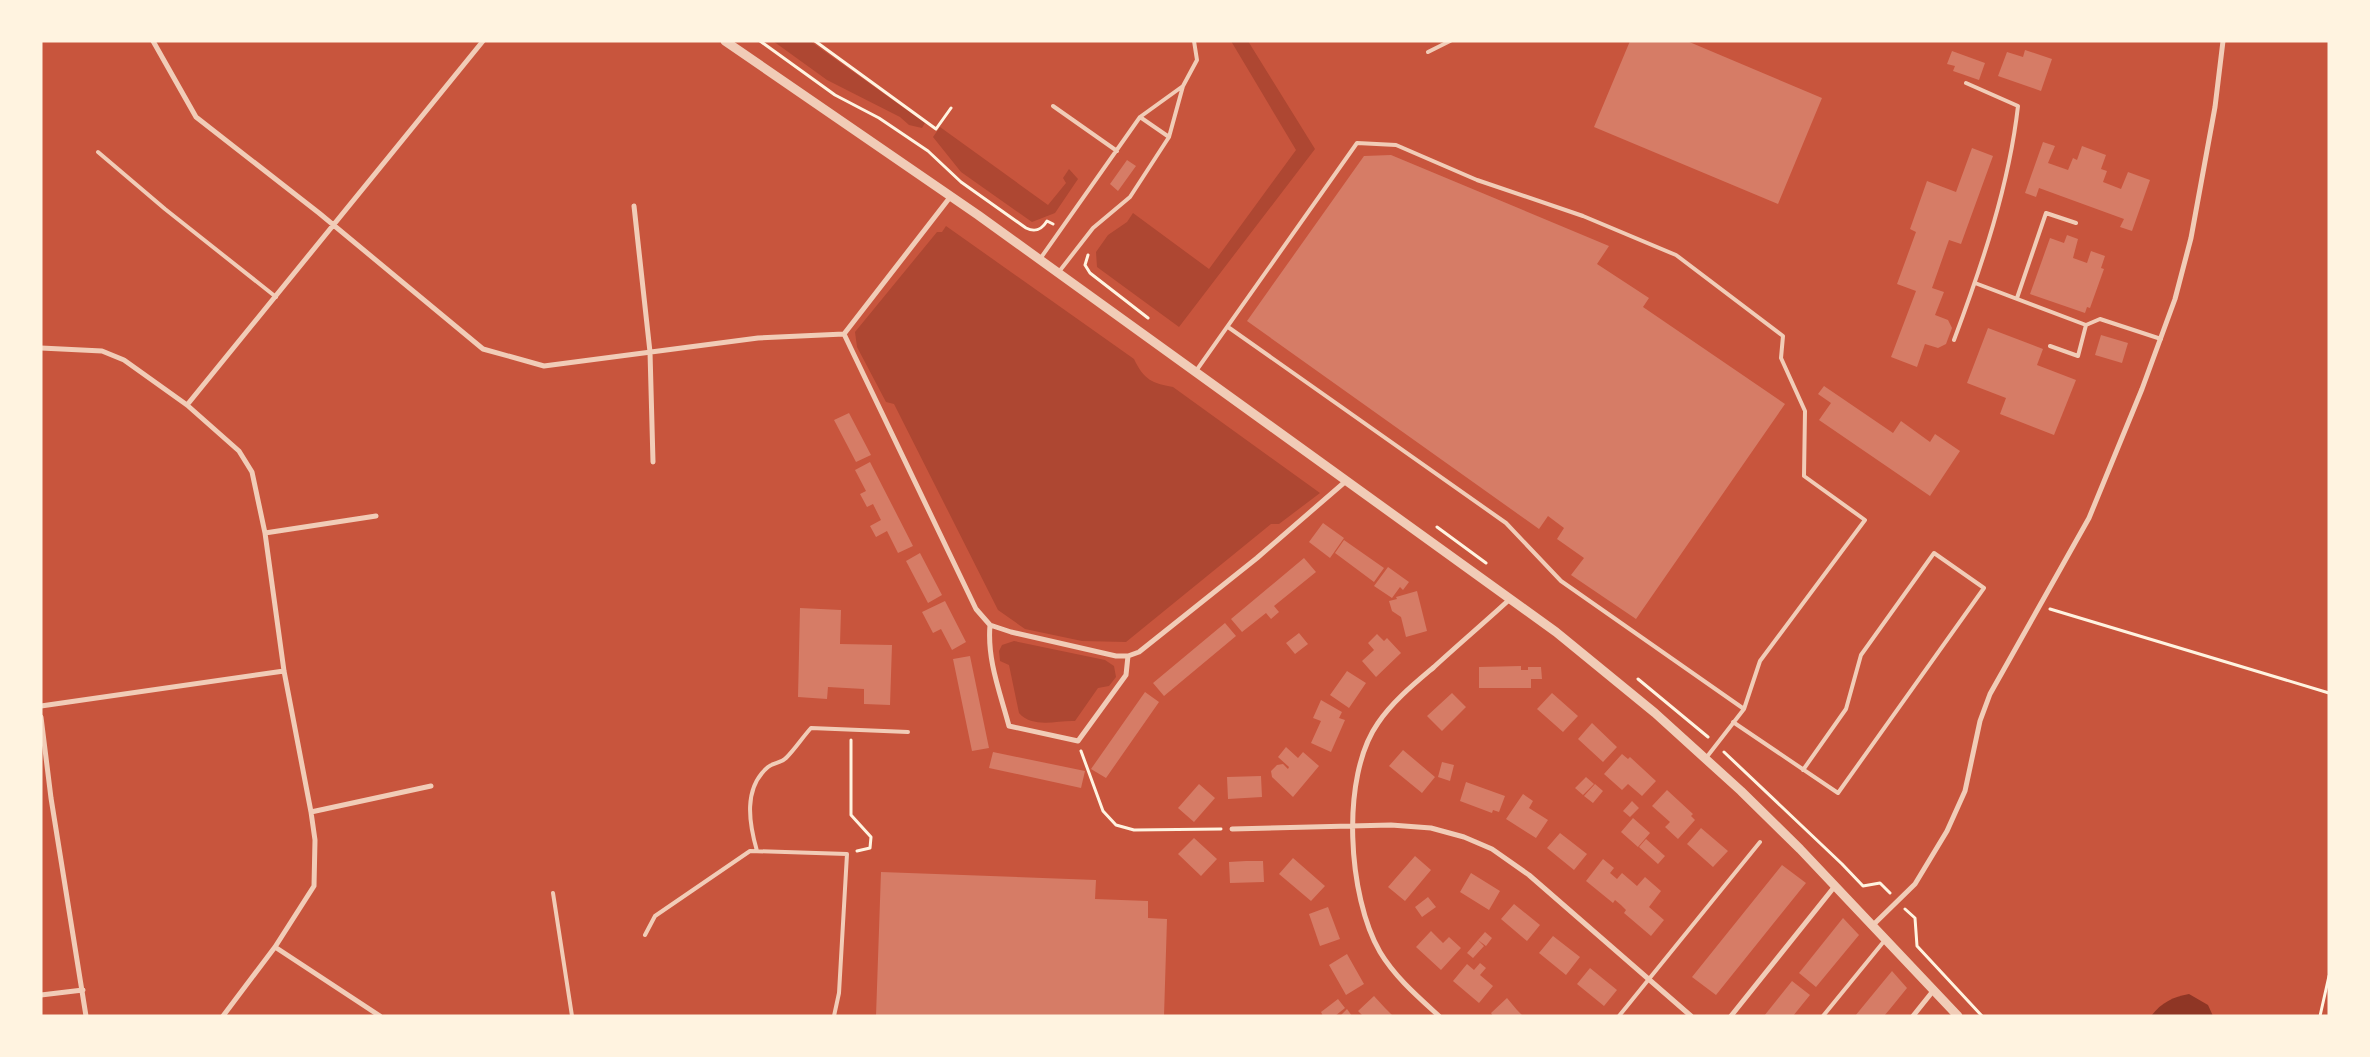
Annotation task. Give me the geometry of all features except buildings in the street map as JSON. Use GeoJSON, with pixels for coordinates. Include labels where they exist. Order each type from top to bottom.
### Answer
{"type":"FeatureCollection","features":[{"type":"Feature","properties":{"kind":"street"},"geometry":{"type":"LineString","coordinates":[[154,41],[196,118],[334,226],[483,349],[544,366],[758,338],[844,334],[951,196]]}},
{"type":"Feature","properties":{"kind":"street"},"geometry":{"type":"LineString","coordinates":[[187,405],[483,41]]}},
{"type":"Feature","properties":{"kind":"street"},"geometry":{"type":"LineString","coordinates":[[725,41],[1040,259],[1510,599],[1600,667],[1706,758],[1835,886],[1884,940],[1958,1016]]}},
{"type":"Feature","properties":{"kind":"street"},"geometry":{"type":"LineString","coordinates":[[1872,926],[1915,884],[1927,867],[1957,812],[1971,770],[1980,721],[1990,694],[2089,518],[2160,339],[2175,299],[2192,238],[2215,107],[2223,41]]}},
{"type":"Feature","properties":{"kind":"street"},"geometry":{"type":"LineString","coordinates":[[634,206],[650,352],[654,462]]}},
{"type":"Feature","properties":{"kind":"street"},"geometry":{"type":"LineString","coordinates":[[844,334],[976,609],[990,625],[1011,632],[1116,656],[1128,656],[1139,652],[1258,558],[1346,481]]}},
{"type":"Feature","properties":{"kind":"street"},"geometry":{"type":"LineString","coordinates":[[41,348],[102,351],[124,360],[187,405],[239,451],[252,472],[265,533],[284,671],[312,812],[315,840],[314,886],[275,947],[223,1016]]}},
{"type":"Feature","properties":{"kind":"street"},"geometry":{"type":"LineString","coordinates":[[265,533],[376,516]]}},
{"type":"Feature","properties":{"kind":"street"},"geometry":{"type":"LineString","coordinates":[[1438,1016],[1408,988],[1380,952],[1365,920],[1358,886],[1352,825],[1353,802],[1362,755],[1376,724],[1394,701],[1510,599]]}},
{"type":"Feature","properties":{"kind":"street"},"geometry":{"type":"LineString","coordinates":[[990,625],[991,662],[1010,726],[1078,741],[1126,674],[1128,656]]}},
{"type":"Feature","properties":{"kind":"street"},"geometry":{"type":"LineString","coordinates":[[41,706],[284,671]]}},
{"type":"Feature","properties":{"kind":"street"},"geometry":{"type":"LineString","coordinates":[[41,716],[51,798],[86,1016]]}},
{"type":"Feature","properties":{"kind":"street"},"geometry":{"type":"LineString","coordinates":[[312,812],[431,786]]}},
{"type":"Feature","properties":{"kind":"street"},"geometry":{"type":"LineString","coordinates":[[1232,829],[1352,825],[1431,828],[1464,837],[1492,850],[1529,875],[1691,1016]]}},
{"type":"Feature","properties":{"kind":"street"},"geometry":{"type":"LineString","coordinates":[[1731,1016],[1835,886]]}},
{"type":"Feature","properties":{"kind":"street"},"geometry":{"type":"LineString","coordinates":[[275,947],[380,1016]]}},
{"type":"Feature","properties":{"kind":"street"},"geometry":{"type":"LineString","coordinates":[[41,995],[83,990]]}},
{"type":"Feature","properties":{"kind":"street"},"geometry":{"type":"LineString","coordinates":[[1913,1016],[1933,991]]}},
{"type":"Feature","properties":{"kind":"lane"},"geometry":{"type":"LineString","coordinates":[[1058,273],[1093,228],[1130,197],[1169,137],[1183,86],[1197,60],[1194,41]]}},
{"type":"Feature","properties":{"kind":"lane"},"geometry":{"type":"LineString","coordinates":[[1428,52],[1450,41]]}},
{"type":"Feature","properties":{"kind":"lane"},"geometry":{"type":"LineString","coordinates":[[1954,340],[1975,283],[2013,148],[2018,106],[1966,83]]}},
{"type":"Feature","properties":{"kind":"lane"},"geometry":{"type":"LineString","coordinates":[[1040,259],[1140,117],[1183,86]]}},
{"type":"Feature","properties":{"kind":"lane"},"geometry":{"type":"LineString","coordinates":[[1053,106],[1117,151]]}},
{"type":"Feature","properties":{"kind":"lane"},"geometry":{"type":"LineString","coordinates":[[1140,117],[1169,137]]}},
{"type":"Feature","properties":{"kind":"lane"},"geometry":{"type":"LineString","coordinates":[[1196,372],[1357,143],[1396,145],[1477,180],[1583,216],[1676,255],[1783,336],[1781,358],[1805,411],[1804,476],[1865,520],[1760,661],[1744,709],[1706,758]]}},
{"type":"Feature","properties":{"kind":"lane"},"geometry":{"type":"LineString","coordinates":[[98,152],[165,209],[276,297]]}},
{"type":"Feature","properties":{"kind":"lane"},"geometry":{"type":"LineString","coordinates":[[2017,298],[2046,213],[2076,223]]}},
{"type":"Feature","properties":{"kind":"lane"},"geometry":{"type":"LineString","coordinates":[[1975,283],[2086,325],[2100,318],[2160,339]]}},
{"type":"Feature","properties":{"kind":"lane"},"geometry":{"type":"LineString","coordinates":[[2050,346],[2078,356],[2086,325]]}},
{"type":"Feature","properties":{"kind":"lane"},"geometry":{"type":"LineString","coordinates":[[1228,327],[1506,522],[1560,581],[1744,709]]}},
{"type":"Feature","properties":{"kind":"lane"},"geometry":{"type":"LineString","coordinates":[[1733,722],[1803,770],[1838,793],[1984,588],[1934,553],[1861,654],[1846,709],[1803,770]]}},
{"type":"Feature","properties":{"kind":"lane"},"geometry":{"type":"LineString","coordinates":[[757,851],[750,816],[750,796],[756,781],[769,766],[784,760],[810,728],[908,732]]}},
{"type":"Feature","properties":{"kind":"lane"},"geometry":{"type":"LineString","coordinates":[[1619,1016],[1760,842]]}},
{"type":"Feature","properties":{"kind":"lane"},"geometry":{"type":"LineString","coordinates":[[645,935],[655,916],[750,851],[847,854],[839,993],[834,1016]]}},
{"type":"Feature","properties":{"kind":"lane"},"geometry":{"type":"LineString","coordinates":[[553,893],[572,1016]]}},
{"type":"Feature","properties":{"kind":"lane"},"geometry":{"type":"LineString","coordinates":[[1823,1016],[1884,940]]}},
{"type":"Feature","properties":{"kind":"path"},"geometry":{"type":"LineString","coordinates":[[760,41],[835,95],[879,118],[928,151],[961,182],[1026,228],[1032,231],[1039,229],[1047,221]]}},
{"type":"Feature","properties":{"kind":"path"},"geometry":{"type":"LineString","coordinates":[[815,41],[936,129],[951,108]]}},
{"type":"Feature","properties":{"kind":"path"},"geometry":{"type":"LineString","coordinates":[[1090,273],[1085,262],[1091,251]]}},
{"type":"Feature","properties":{"kind":"path"},"geometry":{"type":"LineString","coordinates":[[2040,605],[2329,693]]}},
{"type":"Feature","properties":{"kind":"path"},"geometry":{"type":"LineString","coordinates":[[847,854],[870,848],[871,837],[851,815],[851,730]]}},
{"type":"Feature","properties":{"kind":"path"},"geometry":{"type":"LineString","coordinates":[[1078,741],[1104,811],[1116,825],[1134,830],[1232,829]]}},
{"type":"Feature","properties":{"kind":"path"},"geometry":{"type":"LineString","coordinates":[[1797,821],[1863,886],[1880,883],[1915,918],[1917,946],[1982,1016]]}},
{"type":"Feature","properties":{"kind":"path"},"geometry":{"type":"LineString","coordinates":[[2320,1016],[2329,976]]}},
{"type":"Feature","properties":{"kind":"shaded area"},"geometry":{"type":"Polygon","coordinates":[[[773,41],[810,41],[925,123],[922,128],[909,125],[900,117],[827,80],[773,41]]]}},
{"type":"Feature","properties":{"kind":"shaded area"},"geometry":{"type":"Polygon","coordinates":[[[1231,41],[1248,41],[1315,149],[1179,327],[1097,267],[1096,252],[1108,235],[1127,222],[1133,213],[1209,269],[1296,150],[1231,41]]]}},
{"type":"Feature","properties":{"kind":"shaded area"},"geometry":{"type":"Polygon","coordinates":[[[940,127],[1048,205],[1066,183],[1063,178],[1069,169],[1078,179],[1055,213],[1032,222],[961,172],[933,137],[940,127]]]}},
{"type":"Feature","properties":{"kind":"shaded area"},"geometry":{"type":"Polygon","coordinates":[[[946,226],[1134,359],[1141,372],[1149,379],[1159,384],[1173,387],[1320,493],[1279,524],[1271,524],[1126,642],[1082,641],[1025,629],[998,610],[894,404],[886,402],[857,347],[855,332],[937,232],[942,232],[946,226]]]}},
{"type":"Feature","properties":{"kind":"shaded area"},"geometry":{"type":"Polygon","coordinates":[[[1014,641],[1105,660],[1114,666],[1116,677],[1109,686],[1098,688],[1075,721],[1046,723],[1031,721],[1019,713],[1009,665],[1000,661],[999,651],[1002,645],[1014,641]]]}},
{"type":"Feature","properties":{"kind":"shaded area"},"geometry":{"type":"Polygon","coordinates":[[[2189,994],[2208,1005],[2213,1016],[2151,1016],[2168,1001],[2189,994]]]}}]}
